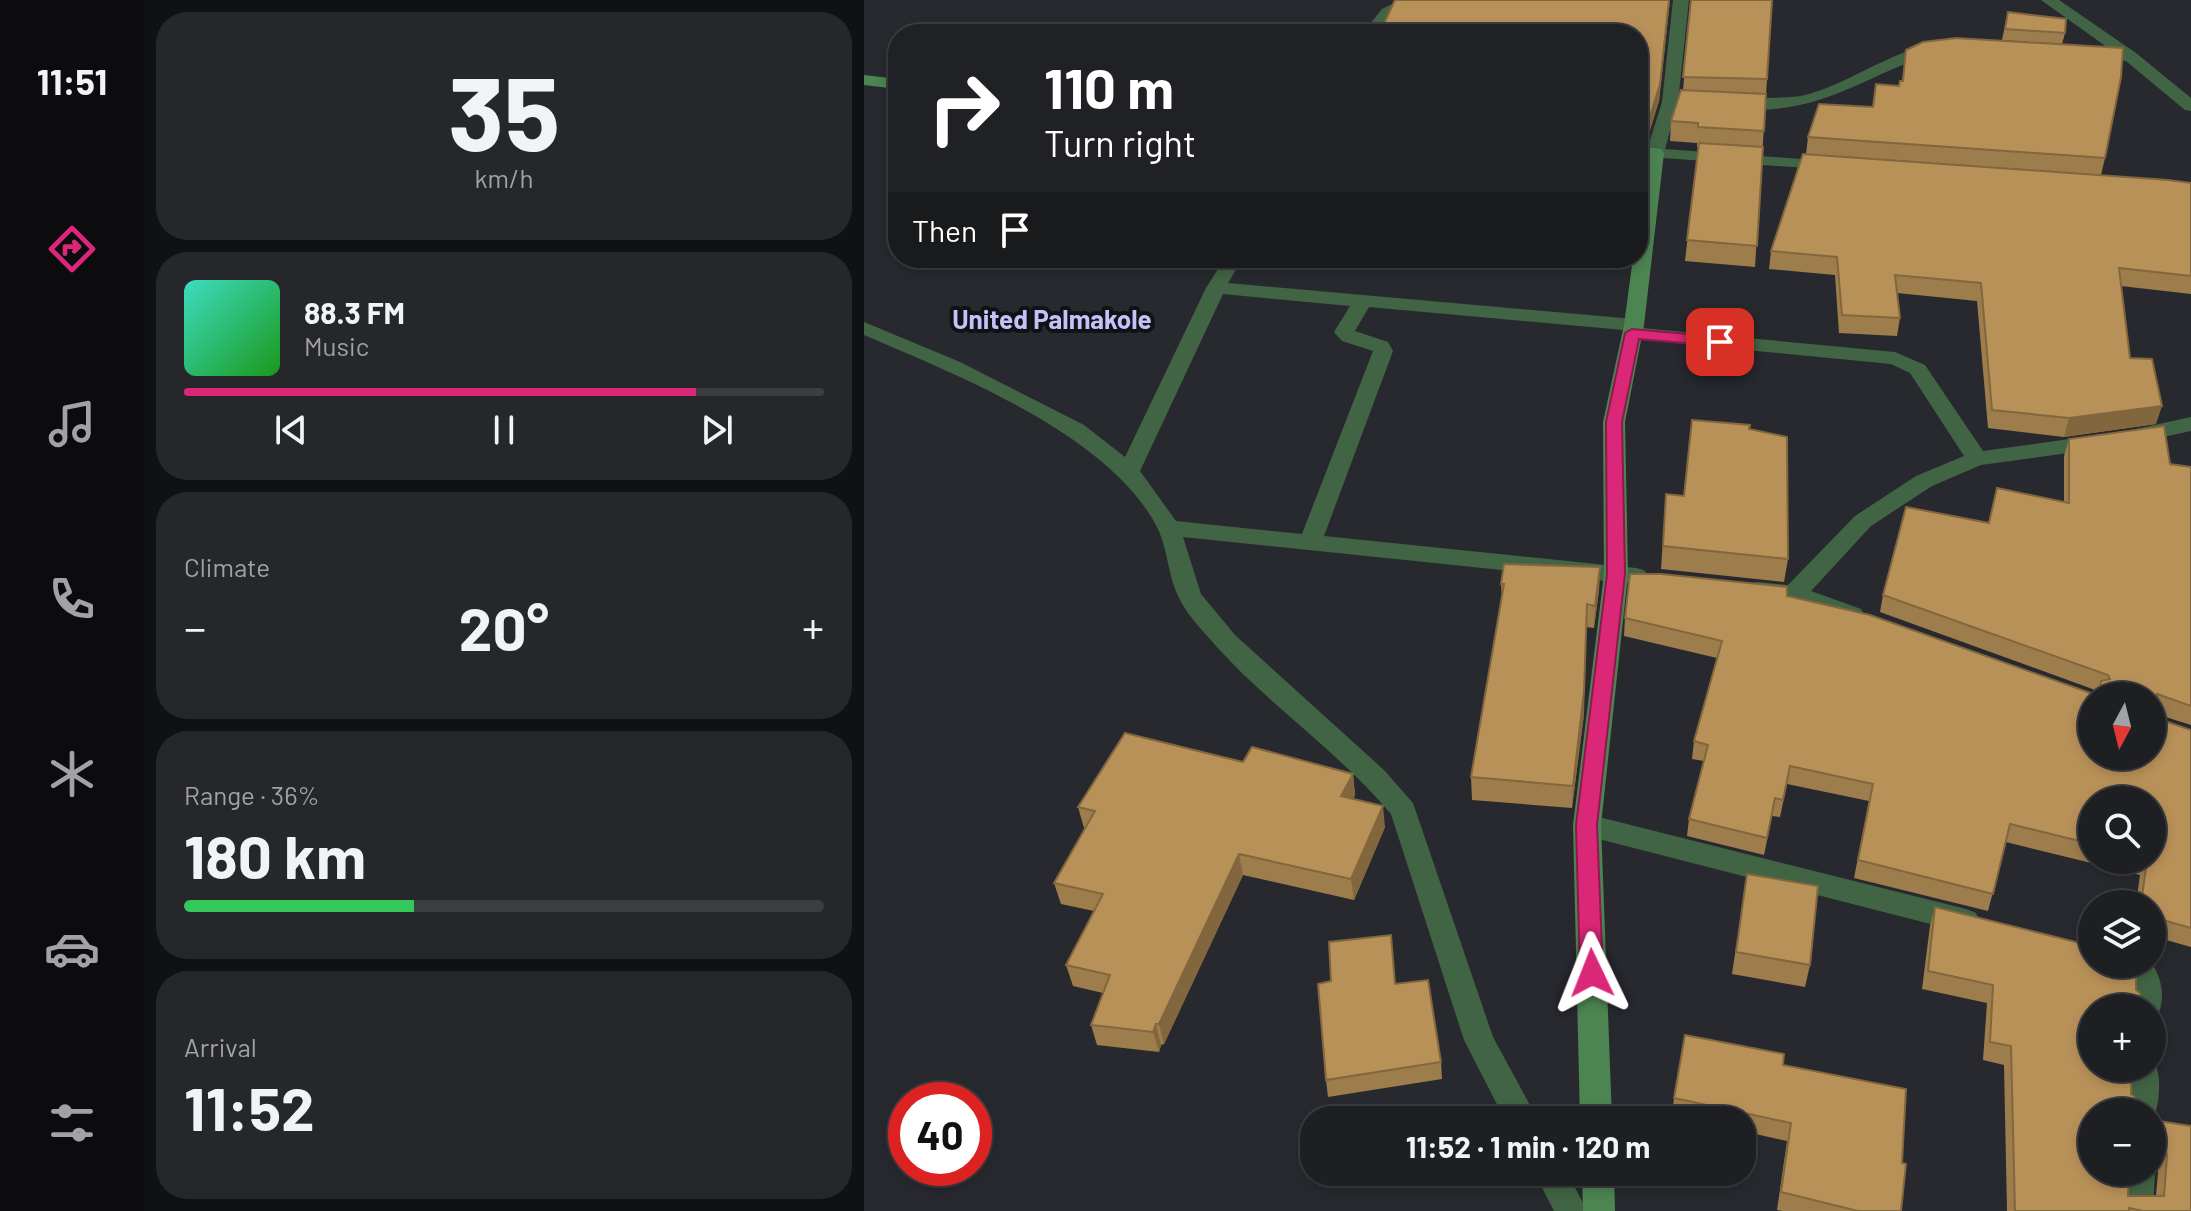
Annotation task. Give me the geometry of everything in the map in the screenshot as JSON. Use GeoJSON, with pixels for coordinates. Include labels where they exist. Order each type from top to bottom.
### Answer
{"type":"FeatureCollection","features":[{"type":"Feature","properties":{"kind":"street"},"geometry":{"type":"LineString","coordinates":[[1648,149],[1677,102],[1681,0]]}},
{"type":"Feature","properties":{"kind":"street"},"geometry":{"type":"LineString","coordinates":[[2049,0],[2130,56],[2191,106]]}},
{"type":"Feature","properties":{"kind":"street"},"geometry":{"type":"LineString","coordinates":[[1376,24],[1400,1]]}},
{"type":"Feature","properties":{"kind":"street"},"geometry":{"type":"LineString","coordinates":[[1715,104],[1761,106],[1802,102],[1859,81],[1915,52],[1953,47]]}},
{"type":"Feature","properties":{"kind":"street"},"geometry":{"type":"LineString","coordinates":[[2071,53],[2130,56]]}},
{"type":"Feature","properties":{"kind":"street"},"geometry":{"type":"LineString","coordinates":[[864,80],[888,83]]}},
{"type":"Feature","properties":{"kind":"street"},"geometry":{"type":"LineString","coordinates":[[1648,152],[1844,167]]}},
{"type":"Feature","properties":{"kind":"street"},"geometry":{"type":"LineString","coordinates":[[1129,471],[1228,268]]}},
{"type":"Feature","properties":{"kind":"street"},"geometry":{"type":"LineString","coordinates":[[1596,1106],[1587,825],[1616,574],[1614,422],[1633,329],[1637,268]]}},
{"type":"Feature","properties":{"kind":"street"},"geometry":{"type":"LineString","coordinates":[[1216,288],[1895,358],[1909,362],[1918,369],[1977,459]]}},
{"type":"Feature","properties":{"kind":"street"},"geometry":{"type":"LineString","coordinates":[[1310,542],[1383,351],[1381,346],[1349,337],[1344,332],[1363,301]]}},
{"type":"Feature","properties":{"kind":"street"},"geometry":{"type":"LineString","coordinates":[[864,328],[953,366],[1076,430],[1129,471],[1169,528],[1190,597],[1204,616],[1226,641],[1375,777],[1403,810],[1479,1040],[1514,1106]]}},
{"type":"Feature","properties":{"kind":"street"},"geometry":{"type":"LineString","coordinates":[[1794,594],[1863,521],[1924,481],[1977,459],[2166,432],[2191,424]]}},
{"type":"Feature","properties":{"kind":"street"},"geometry":{"type":"LineString","coordinates":[[1169,528],[1661,579]]}},
{"type":"Feature","properties":{"kind":"street"},"geometry":{"type":"LineString","coordinates":[[1735,587],[1794,594],[1869,621]]}},
{"type":"Feature","properties":{"kind":"street"},"geometry":{"type":"LineString","coordinates":[[1587,825],[1985,925]]}},
{"type":"Feature","properties":{"kind":"street"},"geometry":{"type":"LineString","coordinates":[[1558,1186],[1571,1211]]}},
{"type":"Feature","properties":{"kind":"street"},"geometry":{"type":"LineString","coordinates":[[1598,1186],[1599,1211]]}},
{"type":"Feature","properties":{"kind":"street"},"geometry":{"type":"LineString","coordinates":[[2137,1211],[2138,1186]]}},
{"type":"Feature","properties":{"kind":"building"},"geometry":{"type":"Polygon","coordinates":[[[1395,0],[1669,0],[1660,84],[1648,123],[1648,24],[1384,24],[1395,0]]]}},
{"type":"Feature","properties":{"kind":"building"},"geometry":{"type":"Polygon","coordinates":[[[1691,0],[1772,0],[1767,79],[1683,77],[1691,0]]]}},
{"type":"Feature","properties":{"kind":"building"},"geometry":{"type":"Polygon","coordinates":[[[2008,12],[2066,19],[2065,33],[2005,29],[2008,12]]]}},
{"type":"Feature","properties":{"kind":"building"},"geometry":{"type":"Polygon","coordinates":[[[1956,38],[2123,48],[2121,77],[2105,158],[1808,137],[1819,104],[1873,107],[1876,84],[1899,86],[1903,81],[1906,50],[1923,42],[1956,38]]]}},
{"type":"Feature","properties":{"kind":"building"},"geometry":{"type":"Polygon","coordinates":[[[1681,90],[1766,94],[1764,131],[1698,127],[1698,123],[1671,121],[1681,90]]]}},
{"type":"Feature","properties":{"kind":"building"},"geometry":{"type":"Polygon","coordinates":[[[1699,143],[1763,147],[1757,246],[1687,240],[1699,143]]]}},
{"type":"Feature","properties":{"kind":"building"},"geometry":{"type":"Polygon","coordinates":[[[1803,154],[2191,183],[2191,276],[2119,268],[2130,358],[2152,359],[2162,406],[2069,418],[1992,410],[1981,283],[1895,275],[1900,318],[1842,315],[1837,257],[1771,251],[1803,154]]]}},
{"type":"Feature","properties":{"kind":"building"},"geometry":{"type":"Polygon","coordinates":[[[1692,420],[1750,425],[1749,429],[1787,437],[1788,559],[1663,546],[1666,494],[1684,496],[1692,420]]]}},
{"type":"Feature","properties":{"kind":"building"},"geometry":{"type":"Polygon","coordinates":[[[2164,426],[2170,464],[2191,467],[2191,706],[2166,697],[2166,682],[2101,682],[2110,679],[2108,675],[1883,595],[1906,507],[1989,523],[1997,488],[2069,503],[2069,439],[2164,426]]]}},
{"type":"Feature","properties":{"kind":"building"},"geometry":{"type":"Polygon","coordinates":[[[1504,564],[1600,567],[1595,606],[1587,604],[1584,691],[1573,786],[1471,777],[1504,584],[1501,584],[1504,564]]]}},
{"type":"Feature","properties":{"kind":"building"},"geometry":{"type":"Polygon","coordinates":[[[1630,574],[1661,574],[1787,587],[1787,596],[1870,615],[2078,689],[2078,770],[2166,770],[2166,721],[2191,730],[2191,928],[2166,921],[2166,890],[2143,890],[2145,874],[2166,874],[2166,786],[2078,786],[2078,841],[2010,824],[1993,894],[1858,860],[1873,784],[1790,766],[1783,800],[1775,798],[1767,838],[1689,819],[1708,745],[1694,741],[1722,641],[1625,618],[1630,574]]]}},
{"type":"Feature","properties":{"kind":"building"},"geometry":{"type":"Polygon","coordinates":[[[1125,733],[1243,762],[1252,747],[1353,774],[1341,796],[1383,806],[1351,879],[1239,854],[1153,1032],[1091,1025],[1110,975],[1066,965],[1103,894],[1054,883],[1095,811],[1078,807],[1125,733]]]}},
{"type":"Feature","properties":{"kind":"building"},"geometry":{"type":"Polygon","coordinates":[[[1747,874],[1818,886],[1810,965],[1736,952],[1747,874]]]}},
{"type":"Feature","properties":{"kind":"building"},"geometry":{"type":"Polygon","coordinates":[[[1935,907],[2078,943],[2078,978],[2136,978],[2136,990],[2140,994],[2078,994],[2078,1082],[2131,1082],[2131,1094],[2135,1097],[2078,1098],[2078,1186],[2128,1186],[2128,1196],[2164,1196],[2166,1122],[2191,1126],[2191,1211],[2129,1208],[2129,1211],[2015,1211],[2011,1046],[1990,1042],[1993,985],[1928,971],[1935,907]]]}},
{"type":"Feature","properties":{"kind":"building"},"geometry":{"type":"Polygon","coordinates":[[[1391,935],[1395,984],[1428,980],[1441,1062],[1326,1080],[1318,984],[1331,981],[1329,942],[1391,935]]]}},
{"type":"Feature","properties":{"kind":"building"},"geometry":{"type":"Polygon","coordinates":[[[1685,1035],[1784,1054],[1783,1065],[1906,1089],[1902,1163],[1906,1164],[1901,1211],[1858,1211],[1781,1192],[1791,1123],[1756,1116],[1756,1106],[1711,1106],[1674,1098],[1685,1035]]]}},
{"type":"Feature","properties":{"kind":"district","name":"United Palmakole"},"geometry":{"type":"Point","coordinates":[1052,320]}},
{"type":"Feature","properties":{"kind":"route"},"geometry":{"type":"LineString","coordinates":[[1592,973],[1587,825],[1616,574],[1614,422],[1632,333],[1720,342]]}}]}
